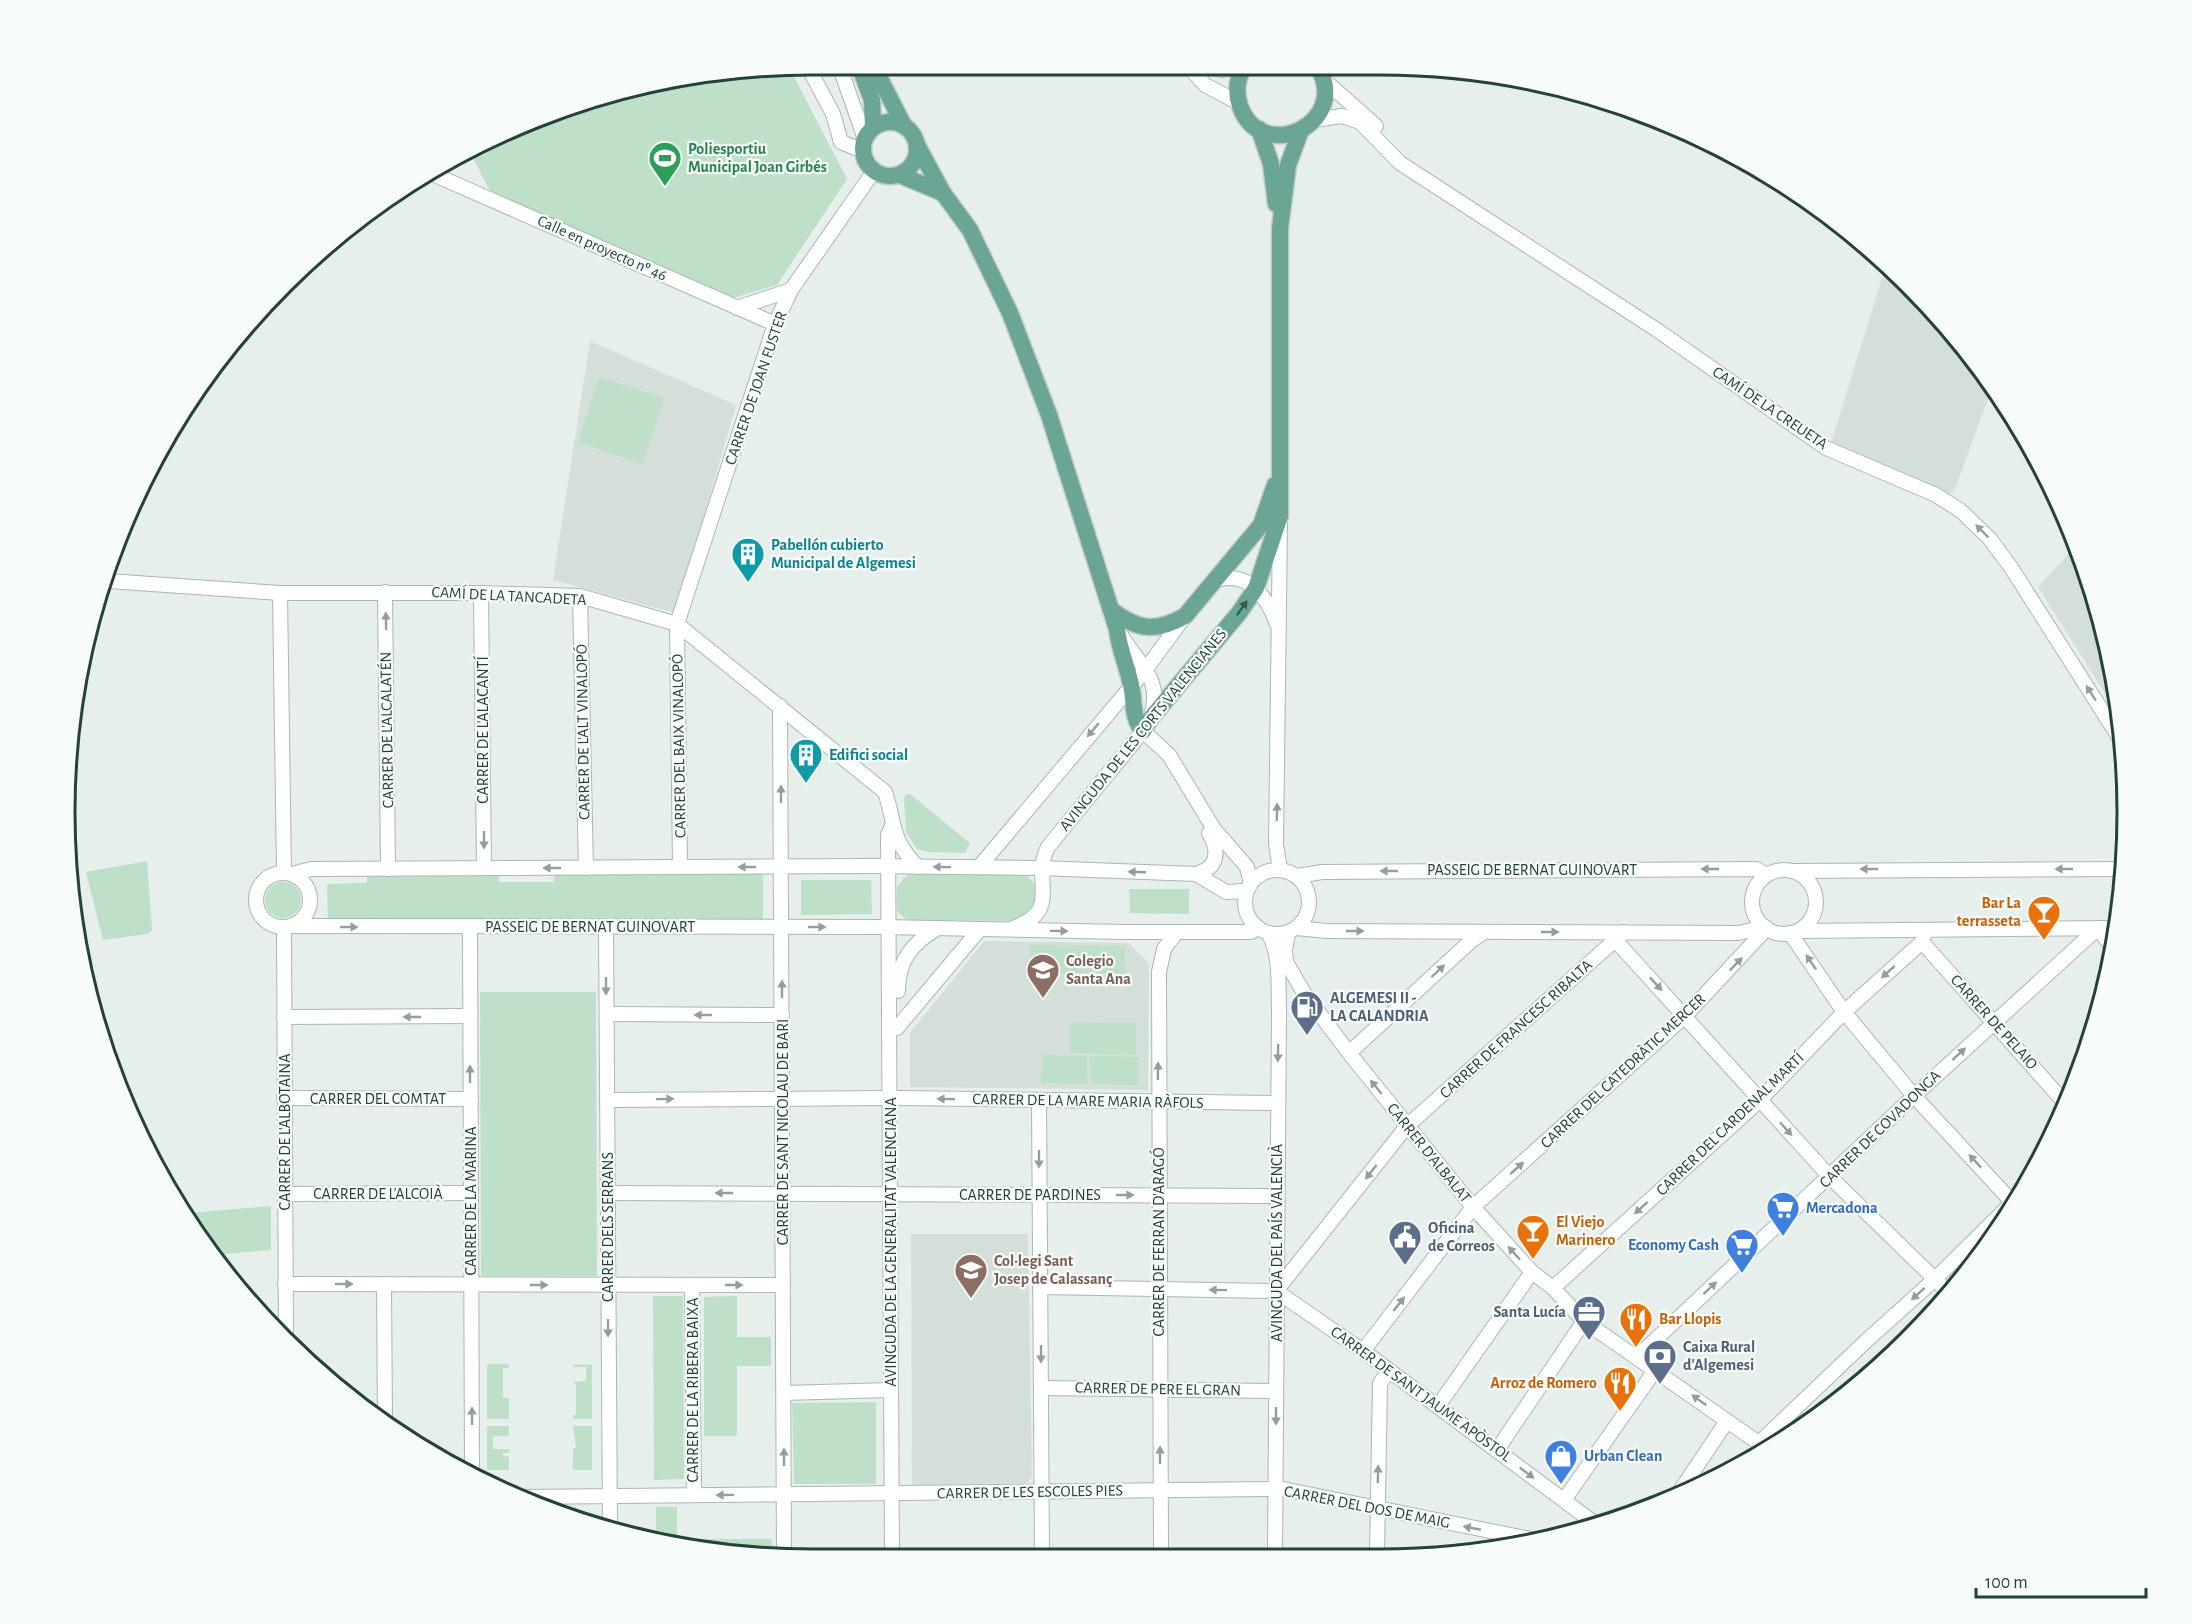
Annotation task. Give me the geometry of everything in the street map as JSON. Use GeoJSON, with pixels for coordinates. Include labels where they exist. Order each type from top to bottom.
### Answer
{"type":"FeatureCollection","features":[{"type":"Feature","properties":{"kind":"main road"},"geometry":{"type":"LineString","coordinates":[[863,75],[872,100],[865,158],[874,171],[891,177],[900,175],[914,163],[917,145]]}},
{"type":"Feature","properties":{"kind":"main road"},"geometry":{"type":"LineString","coordinates":[[878,75],[904,126],[910,131],[943,193],[970,230],[1010,313],[1049,415],[1117,629],[1119,646],[1131,686],[1135,717],[1147,724]]}},
{"type":"Feature","properties":{"kind":"main road"},"geometry":{"type":"LineString","coordinates":[[1241,75],[1237,85],[1239,103],[1246,118],[1259,129],[1276,135],[1301,130],[1314,120],[1325,97],[1320,75]]}},
{"type":"Feature","properties":{"kind":"main road"},"geometry":{"type":"LineString","coordinates":[[867,139],[888,122],[904,126]]}},
{"type":"Feature","properties":{"kind":"main road"},"geometry":{"type":"LineString","coordinates":[[1259,129],[1271,164],[1280,228]]}},
{"type":"Feature","properties":{"kind":"main road"},"geometry":{"type":"LineString","coordinates":[[1111,610],[1132,624],[1148,627],[1169,625],[1185,616],[1261,525],[1269,506],[1280,462],[1280,228],[1288,165],[1301,130]]}},
{"type":"Feature","properties":{"kind":"main road"},"geometry":{"type":"LineString","coordinates":[[900,175],[943,193]]}},
{"type":"Feature","properties":{"kind":"main road","name":"AVINGUDA DE LES CORTS VALENCIANES"},"geometry":{"type":"LineString","coordinates":[[1147,724],[1239,613],[1256,588],[1280,516],[1282,489],[1280,462]]}},
{"type":"Feature","properties":{"kind":"street"},"geometry":{"type":"LineString","coordinates":[[812,75],[833,114],[841,142],[867,139],[843,75]]}},
{"type":"Feature","properties":{"kind":"street"},"geometry":{"type":"LineString","coordinates":[[1196,75],[1205,85],[1239,103]]}},
{"type":"Feature","properties":{"kind":"street","name":"CAMÍ DE LA CREUETA"},"geometry":{"type":"LineString","coordinates":[[1322,75],[1373,123],[1414,172]]}},
{"type":"Feature","properties":{"kind":"street","name":"CAMÍ DE LA CREUETA"},"geometry":{"type":"LineString","coordinates":[[1314,120],[1342,116],[1360,122],[1400,163],[1657,330],[1826,448],[1936,495],[1967,516],[1990,539],[2112,726]]}},
{"type":"Feature","properties":{"kind":"street","name":"CARRER DE JOAN FUSTER"},"geometry":{"type":"LineString","coordinates":[[677,624],[775,324],[791,290],[874,171]]}},
{"type":"Feature","properties":{"kind":"street","name":"Calle en proyecto nº 46"},"geometry":{"type":"LineString","coordinates":[[439,177],[775,324]]}},
{"type":"Feature","properties":{"kind":"street"},"geometry":{"type":"LineString","coordinates":[[737,308],[791,290]]}},
{"type":"Feature","properties":{"kind":"street"},"geometry":{"type":"LineString","coordinates":[[1280,516],[1276,844],[1280,870]]}},
{"type":"Feature","properties":{"kind":"street"},"geometry":{"type":"LineString","coordinates":[[1217,580],[1232,577],[1256,588],[1272,609],[1279,629]]}},
{"type":"Feature","properties":{"kind":"street","name":"CAMÍ DE LA TANCADETA"},"geometry":{"type":"LineString","coordinates":[[112,582],[280,593],[385,592],[580,596],[677,624],[885,792],[891,811],[892,826],[908,857],[918,867]]}},
{"type":"Feature","properties":{"kind":"street","name":"CARRER DE L'ALCALATÉN"},"geometry":{"type":"LineString","coordinates":[[385,592],[388,868]]}},
{"type":"Feature","properties":{"kind":"street"},"geometry":{"type":"LineString","coordinates":[[280,593],[288,874]]}},
{"type":"Feature","properties":{"kind":"street","name":"CARRER DE L'ALACANTÍ"},"geometry":{"type":"LineString","coordinates":[[481,593],[484,868]]}},
{"type":"Feature","properties":{"kind":"street","name":"CARRER DE L'ALT VINALOPÓ"},"geometry":{"type":"LineString","coordinates":[[580,596],[586,868]]}},
{"type":"Feature","properties":{"kind":"street"},"geometry":{"type":"LineString","coordinates":[[979,867],[1146,669],[1185,616]]}},
{"type":"Feature","properties":{"kind":"street","name":"CARRER DEL BAIX VINALOPÓ"},"geometry":{"type":"LineString","coordinates":[[677,624],[680,867]]}},
{"type":"Feature","properties":{"kind":"street"},"geometry":{"type":"LineString","coordinates":[[1117,629],[1146,669],[1155,689],[1147,724],[1170,755],[1214,829],[1247,867],[1249,887],[1246,912],[1263,931],[1484,932],[1620,937],[1738,933],[1766,928],[1794,932],[1924,936],[2108,928]]}},
{"type":"Feature","properties":{"kind":"street","name":"CARRER DE SANT NICOLAU DE BARI"},"geometry":{"type":"LineString","coordinates":[[780,706],[784,1548]]}},
{"type":"Feature","properties":{"kind":"street","name":"AVINGUDA DE LES CORTS VALENCIANES"},"geometry":{"type":"LineString","coordinates":[[1040,868],[1048,847],[1147,724]]}},
{"type":"Feature","properties":{"kind":"street"},"geometry":{"type":"LineString","coordinates":[[288,874],[306,885],[310,901],[304,917],[287,926],[272,924],[262,917],[256,900],[259,888],[267,879],[288,874],[311,869],[889,866],[1040,868],[1196,874],[1207,871],[1213,865],[1217,852],[1216,845],[1194,808],[1183,778]]}},
{"type":"Feature","properties":{"kind":"street","name":"CAMÍ DE LA TANCADETA"},"geometry":{"type":"LineString","coordinates":[[889,866],[888,835],[892,826]]}},
{"type":"Feature","properties":{"kind":"street"},"geometry":{"type":"LineString","coordinates":[[889,866],[889,927]]}},
{"type":"Feature","properties":{"kind":"street"},"geometry":{"type":"LineString","coordinates":[[1005,931],[1033,919],[1040,910],[1044,893],[1040,868]]}},
{"type":"Feature","properties":{"kind":"street","name":"PASSEIG DE BERNAT GUINOVART"},"geometry":{"type":"LineString","coordinates":[[1297,876],[1322,872],[1744,869],[1756,869],[1767,875]]}},
{"type":"Feature","properties":{"kind":"street"},"geometry":{"type":"LineString","coordinates":[[1766,928],[1756,915],[1753,900],[1757,886],[1767,875],[1780,870],[2114,869]]}},
{"type":"Feature","properties":{"kind":"street"},"geometry":{"type":"LineString","coordinates":[[1196,874],[1226,892],[1249,887],[1269,871],[1280,870],[1297,876],[1308,892],[1309,902],[1308,912],[1293,930]]}},
{"type":"Feature","properties":{"kind":"street"},"geometry":{"type":"LineString","coordinates":[[1793,871],[1809,882],[1816,901],[1809,922],[1794,932]]}},
{"type":"Feature","properties":{"kind":"street","name":"PASSEIG DE BERNAT GUINOVART"},"geometry":{"type":"LineString","coordinates":[[287,926],[889,927],[1176,933],[1263,931]]}},
{"type":"Feature","properties":{"kind":"street","name":"CARRER DE L'ALBOTAINA"},"geometry":{"type":"LineString","coordinates":[[286,1327],[284,1017],[287,926]]}},
{"type":"Feature","properties":{"kind":"street","name":"CARRER DE LA MARINA"},"geometry":{"type":"LineString","coordinates":[[470,927],[472,1465]]}},
{"type":"Feature","properties":{"kind":"street","name":"CARRER DELS SERRANS"},"geometry":{"type":"LineString","coordinates":[[606,927],[610,1521]]}},
{"type":"Feature","properties":{"kind":"street","name":"AVINGUDA DE LA GENERALITAT VALENCIANA"},"geometry":{"type":"LineString","coordinates":[[889,927],[894,1098],[896,1493],[892,1549]]}},
{"type":"Feature","properties":{"kind":"street","name":"AVINGUDA DE LA GENERALITAT VALENCIANA"},"geometry":{"type":"LineString","coordinates":[[894,1098],[898,977],[902,962],[918,940],[938,928]]}},
{"type":"Feature","properties":{"kind":"street","name":"CARRER DEL CATEDRÀTIC MERCER"},"geometry":{"type":"LineString","coordinates":[[1363,1351],[1473,1208],[1685,1016],[1766,928]]}},
{"type":"Feature","properties":{"kind":"street"},"geometry":{"type":"LineString","coordinates":[[2098,928],[2106,939]]}},
{"type":"Feature","properties":{"kind":"street","name":"CARRER DE COVADONGA"},"geometry":{"type":"LineString","coordinates":[[1637,1357],[1830,1178],[1914,1096],[2098,928]]}},
{"type":"Feature","properties":{"kind":"street"},"geometry":{"type":"LineString","coordinates":[[897,1028],[980,930]]}},
{"type":"Feature","properties":{"kind":"street","name":"CARRER D'ALBALAT"},"geometry":{"type":"LineString","coordinates":[[1293,930],[1285,950],[1286,962],[1304,993],[1348,1053],[1473,1208],[1532,1272],[1553,1288],[1584,1321],[1656,1369],[1759,1443]]}},
{"type":"Feature","properties":{"kind":"street","name":"AVINGUDA DEL PAÍS VALENCIÀ"},"geometry":{"type":"LineString","coordinates":[[1263,931],[1275,946],[1279,1011],[1275,1549]]}},
{"type":"Feature","properties":{"kind":"street"},"geometry":{"type":"LineString","coordinates":[[1348,1053],[1471,940],[1484,932]]}},
{"type":"Feature","properties":{"kind":"street"},"geometry":{"type":"LineString","coordinates":[[1794,932],[1844,1012],[1914,1096],[2009,1194]]}},
{"type":"Feature","properties":{"kind":"street","name":"CARRER DE FERRAN D'ARAGÓ"},"geometry":{"type":"LineString","coordinates":[[1161,1549],[1158,1102],[1160,972],[1164,949],[1176,933]]}},
{"type":"Feature","properties":{"kind":"street","name":"CARRER DEL CARDENAL MARTÍ"},"geometry":{"type":"LineString","coordinates":[[1553,1288],[1761,1100],[1844,1012],[1924,936]]}},
{"type":"Feature","properties":{"kind":"street","name":"CARRER DE PELAIO"},"geometry":{"type":"LineString","coordinates":[[1924,936],[1994,1022],[2060,1097]]}},
{"type":"Feature","properties":{"kind":"street"},"geometry":{"type":"LineString","coordinates":[[1620,937],[1685,1016],[1830,1178],[1943,1287]]}},
{"type":"Feature","properties":{"kind":"street","name":"CARRER DE FRANCESC RIBALTA"},"geometry":{"type":"LineString","coordinates":[[1276,1291],[1407,1126],[1620,937]]}},
{"type":"Feature","properties":{"kind":"street"},"geometry":{"type":"LineString","coordinates":[[1279,1011],[1285,1000],[1304,993]]}},
{"type":"Feature","properties":{"kind":"street"},"geometry":{"type":"LineString","coordinates":[[607,1014],[782,1015]]}},
{"type":"Feature","properties":{"kind":"street"},"geometry":{"type":"LineString","coordinates":[[284,1017],[470,1016]]}},
{"type":"Feature","properties":{"kind":"street","name":"CARRER DEL COMTAT"},"geometry":{"type":"LineString","coordinates":[[284,1098],[471,1099]]}},
{"type":"Feature","properties":{"kind":"street","name":"CARRER DE LA MARE MARIA RÀFOLS"},"geometry":{"type":"LineString","coordinates":[[607,1100],[894,1098],[1278,1103]]}},
{"type":"Feature","properties":{"kind":"street"},"geometry":{"type":"LineString","coordinates":[[1039,1100],[1042,1549]]}},
{"type":"Feature","properties":{"kind":"street","name":"CARRER DE PARDINES"},"geometry":{"type":"LineString","coordinates":[[608,1193],[1277,1196]]}},
{"type":"Feature","properties":{"kind":"street","name":"CARRER DE L'ALCOIÀ"},"geometry":{"type":"LineString","coordinates":[[285,1194],[471,1194]]}},
{"type":"Feature","properties":{"kind":"street","name":"AVINGUDA DE LA GENERALITAT VALENCIANA"},"geometry":{"type":"LineString","coordinates":[[894,1194],[891,1390],[900,1549]]}},
{"type":"Feature","properties":{"kind":"street"},"geometry":{"type":"LineString","coordinates":[[1769,1437],[1865,1342],[1988,1228]]}},
{"type":"Feature","properties":{"kind":"street"},"geometry":{"type":"LineString","coordinates":[[1438,1406],[1532,1272]]}},
{"type":"Feature","properties":{"kind":"street"},"geometry":{"type":"LineString","coordinates":[[285,1284],[783,1285]]}},
{"type":"Feature","properties":{"kind":"street"},"geometry":{"type":"LineString","coordinates":[[384,1284],[385,1412]]}},
{"type":"Feature","properties":{"kind":"street","name":"CARRER DE LA RIBERA BAIXA"},"geometry":{"type":"LineString","coordinates":[[692,1285],[694,1495]]}},
{"type":"Feature","properties":{"kind":"street"},"geometry":{"type":"LineString","coordinates":[[1040,1287],[1276,1291]]}},
{"type":"Feature","properties":{"kind":"street","name":"CARRER DE SANT JAUME APÒSTOL"},"geometry":{"type":"LineString","coordinates":[[1276,1291],[1363,1351],[1589,1519]]}},
{"type":"Feature","properties":{"kind":"street"},"geometry":{"type":"LineString","coordinates":[[1497,1450],[1584,1321]]}},
{"type":"Feature","properties":{"kind":"street"},"geometry":{"type":"LineString","coordinates":[[1564,1500],[1656,1369]]}},
{"type":"Feature","properties":{"kind":"street"},"geometry":{"type":"LineString","coordinates":[[1377,1549],[1380,1383],[1389,1371]]}},
{"type":"Feature","properties":{"kind":"street","name":"CARRER DE PERE EL GRAN"},"geometry":{"type":"LineString","coordinates":[[1041,1388],[1276,1391]]}},
{"type":"Feature","properties":{"kind":"street"},"geometry":{"type":"LineString","coordinates":[[784,1393],[891,1390]]}},
{"type":"Feature","properties":{"kind":"street"},"geometry":{"type":"LineString","coordinates":[[1686,1482],[1727,1421]]}},
{"type":"Feature","properties":{"kind":"street","name":"CARRER DE LES ESCOLES PIES"},"geometry":{"type":"LineString","coordinates":[[540,1497],[1276,1489]]}},
{"type":"Feature","properties":{"kind":"street","name":"CARRER DEL DOS DE MAIG"},"geometry":{"type":"LineString","coordinates":[[1276,1489],[1516,1536]]}},
{"type":"Feature","properties":{"kind":"shaded area"},"geometry":{"type":"Polygon","coordinates":[[[1883,274],[1934,326],[1965,363],[1989,397],[1955,489],[1949,495],[1831,443],[1883,274]]]}},
{"type":"Feature","properties":{"kind":"shaded area"},"geometry":{"type":"Polygon","coordinates":[[[590,341],[736,405],[676,613],[553,580],[590,341]]]}},
{"type":"Feature","properties":{"kind":"shaded area"},"geometry":{"type":"Polygon","coordinates":[[[2070,553],[2092,621],[2108,698],[2038,587],[2070,553]]]}},
{"type":"Feature","properties":{"kind":"shaded area","name":"Colegio Santa Ana"},"geometry":{"type":"Polygon","coordinates":[[[984,941],[1129,943],[1149,964],[1148,1090],[910,1087],[910,1033],[984,941]]]}},
{"type":"Feature","properties":{"kind":"shaded area","name":"Col·legi Sant Josep de Calassanç"},"geometry":{"type":"Polygon","coordinates":[[[911,1234],[1028,1234],[1032,1477],[1027,1483],[912,1485],[911,1234]]]}},
{"type":"Feature","properties":{"kind":"green space","name":"Poliesportiu Municipal Joan Girbés"},"geometry":{"type":"Polygon","coordinates":[[[794,76],[847,179],[777,285],[729,299],[492,195],[473,158],[530,131],[621,100],[668,89],[716,81],[764,77],[794,76]]]}},
{"type":"Feature","properties":{"kind":"green space"},"geometry":{"type":"Polygon","coordinates":[[[599,377],[664,398],[642,464],[578,442],[599,377]]]}},
{"type":"Feature","properties":{"kind":"green space"},"geometry":{"type":"Polygon","coordinates":[[[909,793],[970,843],[965,853],[928,852],[917,849],[906,832],[904,797],[909,793]]]}},
{"type":"Feature","properties":{"kind":"green space"},"geometry":{"type":"Polygon","coordinates":[[[147,861],[152,930],[148,934],[103,940],[86,872],[147,861]]]}},
{"type":"Feature","properties":{"kind":"green space"},"geometry":{"type":"Polygon","coordinates":[[[763,870],[763,923],[328,924],[327,884],[367,883],[367,874],[499,873],[499,882],[554,882],[554,872],[763,870]]]}},
{"type":"Feature","properties":{"kind":"green space"},"geometry":{"type":"Polygon","coordinates":[[[908,873],[1025,873],[1037,886],[1037,893],[1028,913],[1011,921],[906,920],[897,911],[897,887],[908,873]]]}},
{"type":"Feature","properties":{"kind":"green space"},"geometry":{"type":"Polygon","coordinates":[[[801,880],[871,880],[872,914],[801,915],[801,880]]]}},
{"type":"Feature","properties":{"kind":"green space"},"geometry":{"type":"Polygon","coordinates":[[[283,882],[296,887],[301,900],[296,913],[283,918],[270,913],[265,900],[270,887],[283,882]]]}},
{"type":"Feature","properties":{"kind":"green space"},"geometry":{"type":"Polygon","coordinates":[[[1129,889],[1189,889],[1189,914],[1130,913],[1129,889]]]}},
{"type":"Feature","properties":{"kind":"green space"},"geometry":{"type":"Polygon","coordinates":[[[1030,945],[1125,946],[1124,974],[1029,973],[1030,945]]]}},
{"type":"Feature","properties":{"kind":"green space"},"geometry":{"type":"Polygon","coordinates":[[[480,992],[596,992],[597,1276],[481,1276],[480,992]]]}},
{"type":"Feature","properties":{"kind":"green space"},"geometry":{"type":"Polygon","coordinates":[[[1070,1022],[1136,1023],[1136,1055],[1070,1053],[1070,1022]]]}},
{"type":"Feature","properties":{"kind":"green space"},"geometry":{"type":"Polygon","coordinates":[[[1042,1055],[1087,1056],[1088,1084],[1041,1083],[1042,1055]]]}},
{"type":"Feature","properties":{"kind":"green space"},"geometry":{"type":"Polygon","coordinates":[[[1090,1056],[1138,1057],[1138,1085],[1091,1084],[1090,1056]]]}},
{"type":"Feature","properties":{"kind":"green space"},"geometry":{"type":"Polygon","coordinates":[[[271,1206],[271,1250],[222,1254],[194,1213],[271,1206]]]}},
{"type":"Feature","properties":{"kind":"green space"},"geometry":{"type":"Polygon","coordinates":[[[653,1296],[683,1296],[684,1479],[654,1480],[653,1296]]]}},
{"type":"Feature","properties":{"kind":"green space"},"geometry":{"type":"Polygon","coordinates":[[[737,1296],[737,1337],[771,1337],[771,1366],[737,1366],[737,1436],[704,1436],[704,1297],[737,1296]]]}},
{"type":"Feature","properties":{"kind":"green space"},"geometry":{"type":"Polygon","coordinates":[[[487,1364],[509,1364],[509,1368],[503,1368],[503,1398],[509,1398],[509,1419],[487,1419],[487,1364]]]}},
{"type":"Feature","properties":{"kind":"green space"},"geometry":{"type":"Polygon","coordinates":[[[573,1364],[592,1365],[592,1419],[573,1419],[573,1415],[576,1415],[576,1385],[573,1382],[586,1381],[586,1367],[573,1367],[573,1364]]]}},
{"type":"Feature","properties":{"kind":"green space"},"geometry":{"type":"Polygon","coordinates":[[[876,1402],[876,1484],[794,1484],[792,1403],[876,1402]]]}},
{"type":"Feature","properties":{"kind":"green space"},"geometry":{"type":"Polygon","coordinates":[[[487,1426],[509,1426],[509,1436],[493,1436],[493,1449],[509,1449],[509,1453],[503,1453],[503,1456],[509,1457],[509,1470],[487,1470],[487,1426]]]}},
{"type":"Feature","properties":{"kind":"green space"},"geometry":{"type":"Polygon","coordinates":[[[573,1426],[592,1426],[592,1470],[573,1470],[573,1449],[576,1448],[573,1426]]]}},
{"type":"Feature","properties":{"kind":"green space"},"geometry":{"type":"Polygon","coordinates":[[[656,1507],[677,1507],[677,1536],[647,1530],[656,1530],[656,1507]]]}},
{"type":"Feature","properties":{"kind":"green space"},"geometry":{"type":"Polygon","coordinates":[[[707,1539],[772,1539],[772,1547],[716,1543],[707,1542],[707,1539]]]}},
{"type":"Feature","properties":{"kind":"place","name":"Poliesportiu Municipal Joan Girbés"},"geometry":{"type":"Point","coordinates":[665,187]}},
{"type":"Feature","properties":{"kind":"place","name":"Pabellón cubierto Municipal de Algemesi"},"geometry":{"type":"Point","coordinates":[748,583]}},
{"type":"Feature","properties":{"kind":"place","name":"Edifici social"},"geometry":{"type":"Point","coordinates":[806,784]}},
{"type":"Feature","properties":{"kind":"place","name":"Bar La terrasseta"},"geometry":{"type":"Point","coordinates":[2044,941]}},
{"type":"Feature","properties":{"kind":"place","name":"Colegio Santa Ana"},"geometry":{"type":"Point","coordinates":[1043,999]}},
{"type":"Feature","properties":{"kind":"place","name":"ALGEMESI II - LA CALANDRIA"},"geometry":{"type":"Point","coordinates":[1307,1036]}},
{"type":"Feature","properties":{"kind":"place","name":"Mercadona"},"geometry":{"type":"Point","coordinates":[1783,1237]}},
{"type":"Feature","properties":{"kind":"place","name":"El Viejo Marinero"},"geometry":{"type":"Point","coordinates":[1533,1260]}},
{"type":"Feature","properties":{"kind":"place","name":"Oficina de Correos"},"geometry":{"type":"Point","coordinates":[1405,1266]}},
{"type":"Feature","properties":{"kind":"place","name":"Economy Cash"},"geometry":{"type":"Point","coordinates":[1742,1274]}},
{"type":"Feature","properties":{"kind":"place","name":"Col·legi Sant Josep de Calassanç"},"geometry":{"type":"Point","coordinates":[971,1299]}},
{"type":"Feature","properties":{"kind":"place","name":"Santa Lucía"},"geometry":{"type":"Point","coordinates":[1589,1341]}},
{"type":"Feature","properties":{"kind":"place","name":"Bar Llopis"},"geometry":{"type":"Point","coordinates":[1636,1348]}},
{"type":"Feature","properties":{"kind":"place","name":"Caixa Rural d'Algemesi"},"geometry":{"type":"Point","coordinates":[1660,1385]}},
{"type":"Feature","properties":{"kind":"place","name":"Arroz de Romero"},"geometry":{"type":"Point","coordinates":[1620,1412]}},
{"type":"Feature","properties":{"kind":"place","name":"Urban Clean"},"geometry":{"type":"Point","coordinates":[1561,1485]}}]}
